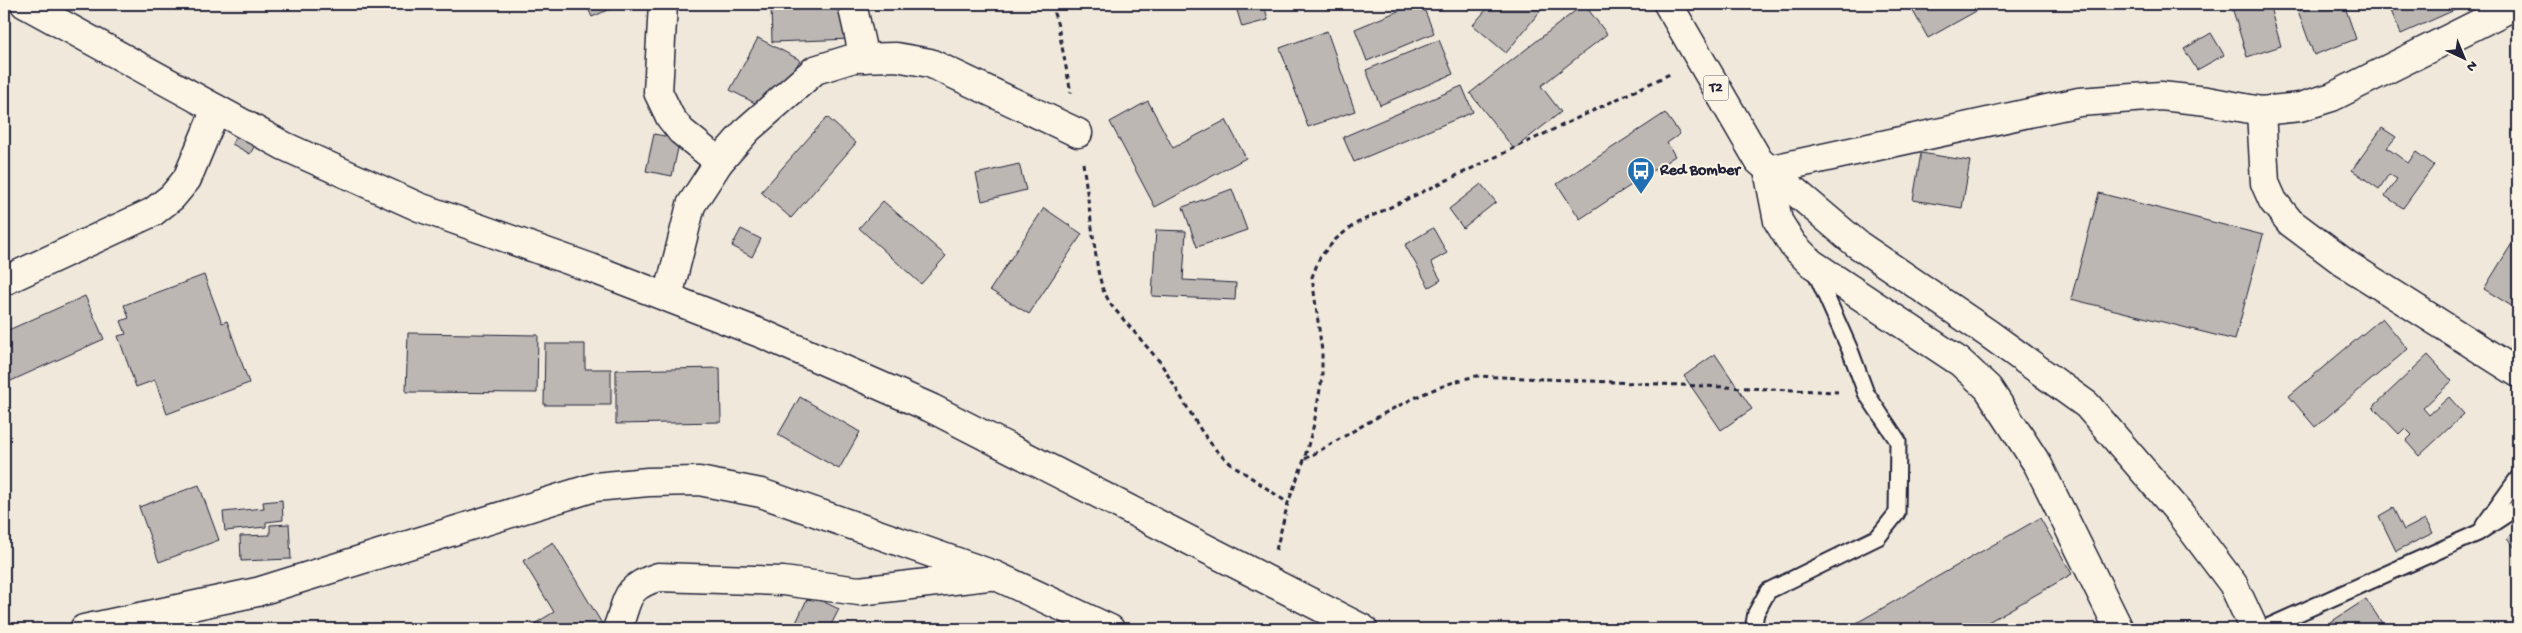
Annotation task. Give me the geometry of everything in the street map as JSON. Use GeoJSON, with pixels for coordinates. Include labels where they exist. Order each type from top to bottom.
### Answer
{"type":"FeatureCollection","features":[{"type":"Feature","properties":{"kind":"main road"},"geometry":{"type":"LineString","coordinates":[[25,4],[94,40],[284,146],[419,207],[765,335],[932,408],[1363,629]]}},
{"type":"Feature","properties":{"kind":"main road"},"geometry":{"type":"LineString","coordinates":[[663,4],[658,92],[670,117],[681,131],[719,162]]}},
{"type":"Feature","properties":{"kind":"main road"},"geometry":{"type":"LineString","coordinates":[[852,4],[864,58]]}},
{"type":"Feature","properties":{"kind":"main road","name":"T2"},"geometry":{"type":"LineString","coordinates":[[1668,4],[1754,153],[1768,170]]}},
{"type":"Feature","properties":{"kind":"main road"},"geometry":{"type":"LineString","coordinates":[[1768,170],[2079,102],[2161,96],[2261,110],[2300,107],[2332,97],[2518,4]]}},
{"type":"Feature","properties":{"kind":"main road"},"geometry":{"type":"LineString","coordinates":[[668,298],[691,205],[719,162],[748,129],[815,70],[854,58],[896,57],[930,63],[1078,134]]}},
{"type":"Feature","properties":{"kind":"main road"},"geometry":{"type":"LineString","coordinates":[[4,281],[153,212],[172,196],[187,179],[216,109]]}},
{"type":"Feature","properties":{"kind":"main road"},"geometry":{"type":"LineString","coordinates":[[2261,110],[2265,183],[2273,201],[2290,222],[2346,264],[2518,373]]}},
{"type":"Feature","properties":{"kind":"main road"},"geometry":{"type":"LineString","coordinates":[[1768,170],[1778,221],[1793,245],[1811,263],[1960,362],[1988,388],[2038,465],[2119,629]]}},
{"type":"Feature","properties":{"kind":"main road"},"geometry":{"type":"LineString","coordinates":[[1768,170],[1858,244],[2087,405],[2178,510],[2233,584],[2254,629]]}},
{"type":"Feature","properties":{"kind":"main road"},"geometry":{"type":"LineString","coordinates":[[84,629],[257,592],[595,488],[648,482],[699,481],[761,493],[994,575],[1110,629]]}},
{"type":"Feature","properties":{"kind":"main road"},"geometry":{"type":"LineString","coordinates":[[617,629],[628,593],[643,582],[658,577],[783,581],[859,592],[994,575]]}},
{"type":"Feature","properties":{"kind":"lane"},"geometry":{"type":"LineString","coordinates":[[1753,629],[1756,613],[1768,591],[1878,537],[1897,513],[1898,440],[1866,393],[1850,350],[1811,263]]}},
{"type":"Feature","properties":{"kind":"lane"},"geometry":{"type":"LineString","coordinates":[[2478,532],[2518,478]]}},
{"type":"Feature","properties":{"kind":"lane"},"geometry":{"type":"LineString","coordinates":[[2263,629],[2478,532],[2518,508]]}},
{"type":"Feature","properties":{"kind":"path"},"geometry":{"type":"LineString","coordinates":[[1051,4],[1058,26],[1078,134],[1098,271],[1103,290],[1111,305],[1160,362],[1202,432],[1216,450],[1230,463],[1288,503]]}},
{"type":"Feature","properties":{"kind":"path"},"geometry":{"type":"LineString","coordinates":[[1268,580],[1288,503],[1304,460],[1314,424],[1322,378],[1322,351],[1312,277],[1320,257],[1336,238],[1355,224],[1700,60]]}},
{"type":"Feature","properties":{"kind":"path"},"geometry":{"type":"LineString","coordinates":[[1304,460],[1426,392],[1454,381],[1477,376],[1866,393]]}},
{"type":"Feature","properties":{"kind":"building"},"geometry":{"type":"Polygon","coordinates":[[[586,4],[621,4],[592,17],[586,4]]]}},
{"type":"Feature","properties":{"kind":"building"},"geometry":{"type":"Polygon","coordinates":[[[771,4],[852,4],[852,39],[772,42],[771,4]]]}},
{"type":"Feature","properties":{"kind":"building"},"geometry":{"type":"Polygon","coordinates":[[[1235,4],[1264,4],[1268,20],[1242,27],[1235,4]]]}},
{"type":"Feature","properties":{"kind":"building"},"geometry":{"type":"Polygon","coordinates":[[[1415,4],[1422,4],[1434,33],[1367,61],[1355,29],[1415,4]]]}},
{"type":"Feature","properties":{"kind":"building"},"geometry":{"type":"Polygon","coordinates":[[[1491,4],[1546,4],[1506,53],[1473,25],[1491,4]]]}},
{"type":"Feature","properties":{"kind":"building"},"geometry":{"type":"Polygon","coordinates":[[[1584,4],[1607,34],[1541,86],[1561,112],[1514,149],[1470,93],[1584,4]]]}},
{"type":"Feature","properties":{"kind":"building"},"geometry":{"type":"Polygon","coordinates":[[[1909,4],[1986,4],[1987,5],[1928,38],[1909,4]]]}},
{"type":"Feature","properties":{"kind":"building"},"geometry":{"type":"Polygon","coordinates":[[[2139,4],[2154,4],[2141,9],[2139,4]]]}},
{"type":"Feature","properties":{"kind":"building"},"geometry":{"type":"Polygon","coordinates":[[[2231,4],[2269,4],[2281,46],[2247,57],[2231,4]]]}},
{"type":"Feature","properties":{"kind":"building"},"geometry":{"type":"Polygon","coordinates":[[[2318,4],[2344,4],[2356,39],[2314,55],[2298,11],[2318,4]]]}},
{"type":"Feature","properties":{"kind":"building"},"geometry":{"type":"Polygon","coordinates":[[[2388,4],[2468,4],[2401,34],[2388,4]]]}},
{"type":"Feature","properties":{"kind":"building"},"geometry":{"type":"Polygon","coordinates":[[[1327,31],[1355,111],[1308,127],[1280,48],[1327,31]]]}},
{"type":"Feature","properties":{"kind":"building"},"geometry":{"type":"Polygon","coordinates":[[[2211,33],[2224,55],[2197,70],[2184,49],[2211,33]]]}},
{"type":"Feature","properties":{"kind":"building"},"geometry":{"type":"Polygon","coordinates":[[[758,38],[800,60],[772,112],[730,90],[758,38]]]}},
{"type":"Feature","properties":{"kind":"building"},"geometry":{"type":"Polygon","coordinates":[[[1439,40],[1453,74],[1380,105],[1366,70],[1439,40]]]}},
{"type":"Feature","properties":{"kind":"building"},"geometry":{"type":"Polygon","coordinates":[[[1462,86],[1473,112],[1354,162],[1343,137],[1462,86]]]}},
{"type":"Feature","properties":{"kind":"building"},"geometry":{"type":"Polygon","coordinates":[[[1148,101],[1173,148],[1226,120],[1246,158],[1155,207],[1110,122],[1148,101]]]}},
{"type":"Feature","properties":{"kind":"building"},"geometry":{"type":"Polygon","coordinates":[[[1665,113],[1680,134],[1667,143],[1675,156],[1580,219],[1557,184],[1665,113]]]}},
{"type":"Feature","properties":{"kind":"building"},"geometry":{"type":"Polygon","coordinates":[[[827,117],[856,143],[791,218],[761,192],[827,117]]]}},
{"type":"Feature","properties":{"kind":"building"},"geometry":{"type":"Polygon","coordinates":[[[244,119],[264,129],[250,154],[232,144],[244,119]]]}},
{"type":"Feature","properties":{"kind":"building"},"geometry":{"type":"Polygon","coordinates":[[[2382,128],[2396,137],[2387,148],[2408,163],[2416,152],[2434,165],[2403,208],[2385,196],[2397,179],[2389,174],[2379,189],[2352,170],[2382,128]]]}},
{"type":"Feature","properties":{"kind":"building"},"geometry":{"type":"Polygon","coordinates":[[[654,134],[680,139],[672,176],[646,171],[654,134]]]}},
{"type":"Feature","properties":{"kind":"building"},"geometry":{"type":"Polygon","coordinates":[[[1921,153],[1970,161],[1962,208],[1913,200],[1921,153]]]}},
{"type":"Feature","properties":{"kind":"building"},"geometry":{"type":"Polygon","coordinates":[[[1019,164],[1026,190],[982,201],[976,174],[1019,164]]]}},
{"type":"Feature","properties":{"kind":"building"},"geometry":{"type":"Polygon","coordinates":[[[1481,184],[1496,202],[1463,228],[1449,209],[1481,184]]]}},
{"type":"Feature","properties":{"kind":"building"},"geometry":{"type":"Polygon","coordinates":[[[1232,189],[1247,230],[1197,247],[1183,207],[1232,189]]]}},
{"type":"Feature","properties":{"kind":"building"},"geometry":{"type":"Polygon","coordinates":[[[2099,193],[2263,235],[2235,340],[2071,299],[2099,193]]]}},
{"type":"Feature","properties":{"kind":"building"},"geometry":{"type":"Polygon","coordinates":[[[883,201],[946,256],[921,284],[859,228],[883,201]]]}},
{"type":"Feature","properties":{"kind":"building"},"geometry":{"type":"Polygon","coordinates":[[[1044,208],[1082,234],[1029,314],[990,290],[1044,208]]]}},
{"type":"Feature","properties":{"kind":"building"},"geometry":{"type":"Polygon","coordinates":[[[1433,228],[1447,253],[1431,262],[1441,280],[1429,287],[1405,245],[1433,228]]]}},
{"type":"Feature","properties":{"kind":"building"},"geometry":{"type":"Polygon","coordinates":[[[741,229],[761,239],[752,257],[732,246],[741,229]]]}},
{"type":"Feature","properties":{"kind":"building"},"geometry":{"type":"Polygon","coordinates":[[[1156,230],[1186,231],[1183,280],[1236,283],[1235,300],[1152,296],[1156,230]]]}},
{"type":"Feature","properties":{"kind":"building"},"geometry":{"type":"Polygon","coordinates":[[[2511,245],[2518,249],[2518,310],[2484,289],[2511,245]]]}},
{"type":"Feature","properties":{"kind":"building"},"geometry":{"type":"Polygon","coordinates":[[[204,275],[222,323],[227,321],[249,383],[167,414],[155,380],[136,387],[118,336],[126,334],[121,321],[129,318],[124,305],[204,275]]]}},
{"type":"Feature","properties":{"kind":"building"},"geometry":{"type":"Polygon","coordinates":[[[85,296],[104,339],[4,384],[4,332],[85,296]]]}},
{"type":"Feature","properties":{"kind":"building"},"geometry":{"type":"Polygon","coordinates":[[[2382,318],[2408,349],[2315,427],[2289,396],[2382,318]]]}},
{"type":"Feature","properties":{"kind":"building"},"geometry":{"type":"Polygon","coordinates":[[[408,333],[538,335],[537,393],[406,392],[408,333]]]}},
{"type":"Feature","properties":{"kind":"building"},"geometry":{"type":"Polygon","coordinates":[[[545,344],[585,344],[585,369],[611,369],[611,405],[544,405],[545,344]]]}},
{"type":"Feature","properties":{"kind":"building"},"geometry":{"type":"Polygon","coordinates":[[[1715,354],[1752,409],[1721,430],[1684,376],[1715,354]]]}},
{"type":"Feature","properties":{"kind":"building"},"geometry":{"type":"Polygon","coordinates":[[[2428,355],[2452,381],[2423,408],[2429,415],[2449,397],[2464,414],[2419,456],[2406,441],[2412,435],[2405,428],[2399,434],[2373,407],[2428,355]]]}},
{"type":"Feature","properties":{"kind":"building"},"geometry":{"type":"Polygon","coordinates":[[[720,368],[721,422],[616,424],[616,370],[720,368]]]}},
{"type":"Feature","properties":{"kind":"building"},"geometry":{"type":"Polygon","coordinates":[[[800,397],[860,432],[839,469],[778,435],[800,397]]]}},
{"type":"Feature","properties":{"kind":"building"},"geometry":{"type":"Polygon","coordinates":[[[199,485],[219,540],[159,562],[139,507],[199,485]]]}},
{"type":"Feature","properties":{"kind":"building"},"geometry":{"type":"Polygon","coordinates":[[[282,500],[283,520],[266,522],[266,527],[225,531],[223,512],[264,508],[263,502],[282,500]]]}},
{"type":"Feature","properties":{"kind":"building"},"geometry":{"type":"Polygon","coordinates":[[[2393,508],[2404,530],[2425,519],[2433,533],[2396,551],[2379,516],[2393,508]]]}},
{"type":"Feature","properties":{"kind":"building"},"geometry":{"type":"Polygon","coordinates":[[[2040,518],[2072,574],[1976,629],[1856,629],[1853,625],[2040,518]]]}},
{"type":"Feature","properties":{"kind":"building"},"geometry":{"type":"Polygon","coordinates":[[[289,524],[291,559],[241,561],[240,536],[270,535],[270,525],[289,524]]]}},
{"type":"Feature","properties":{"kind":"building"},"geometry":{"type":"Polygon","coordinates":[[[2518,527],[2518,551],[2507,539],[2518,527]]]}},
{"type":"Feature","properties":{"kind":"building"},"geometry":{"type":"Polygon","coordinates":[[[553,542],[604,627],[600,629],[526,629],[554,612],[523,561],[553,542]]]}},
{"type":"Feature","properties":{"kind":"building"},"geometry":{"type":"Polygon","coordinates":[[[809,595],[839,609],[829,629],[793,629],[809,595]]]}},
{"type":"Feature","properties":{"kind":"building"},"geometry":{"type":"Polygon","coordinates":[[[2366,599],[2386,629],[2320,629],[2366,599]]]}},
{"type":"Feature","properties":{"kind":"building"},"geometry":{"type":"Polygon","coordinates":[[[2016,622],[2020,629],[2003,629],[2016,622]]]}},
{"type":"Feature","properties":{"kind":"building"},"geometry":{"type":"Polygon","coordinates":[[[409,623],[413,629],[399,629],[409,623]]]}},
{"type":"Feature","properties":{"kind":"place","name":"Red Bomber"},"geometry":{"type":"Point","coordinates":[1641,195]}}]}
